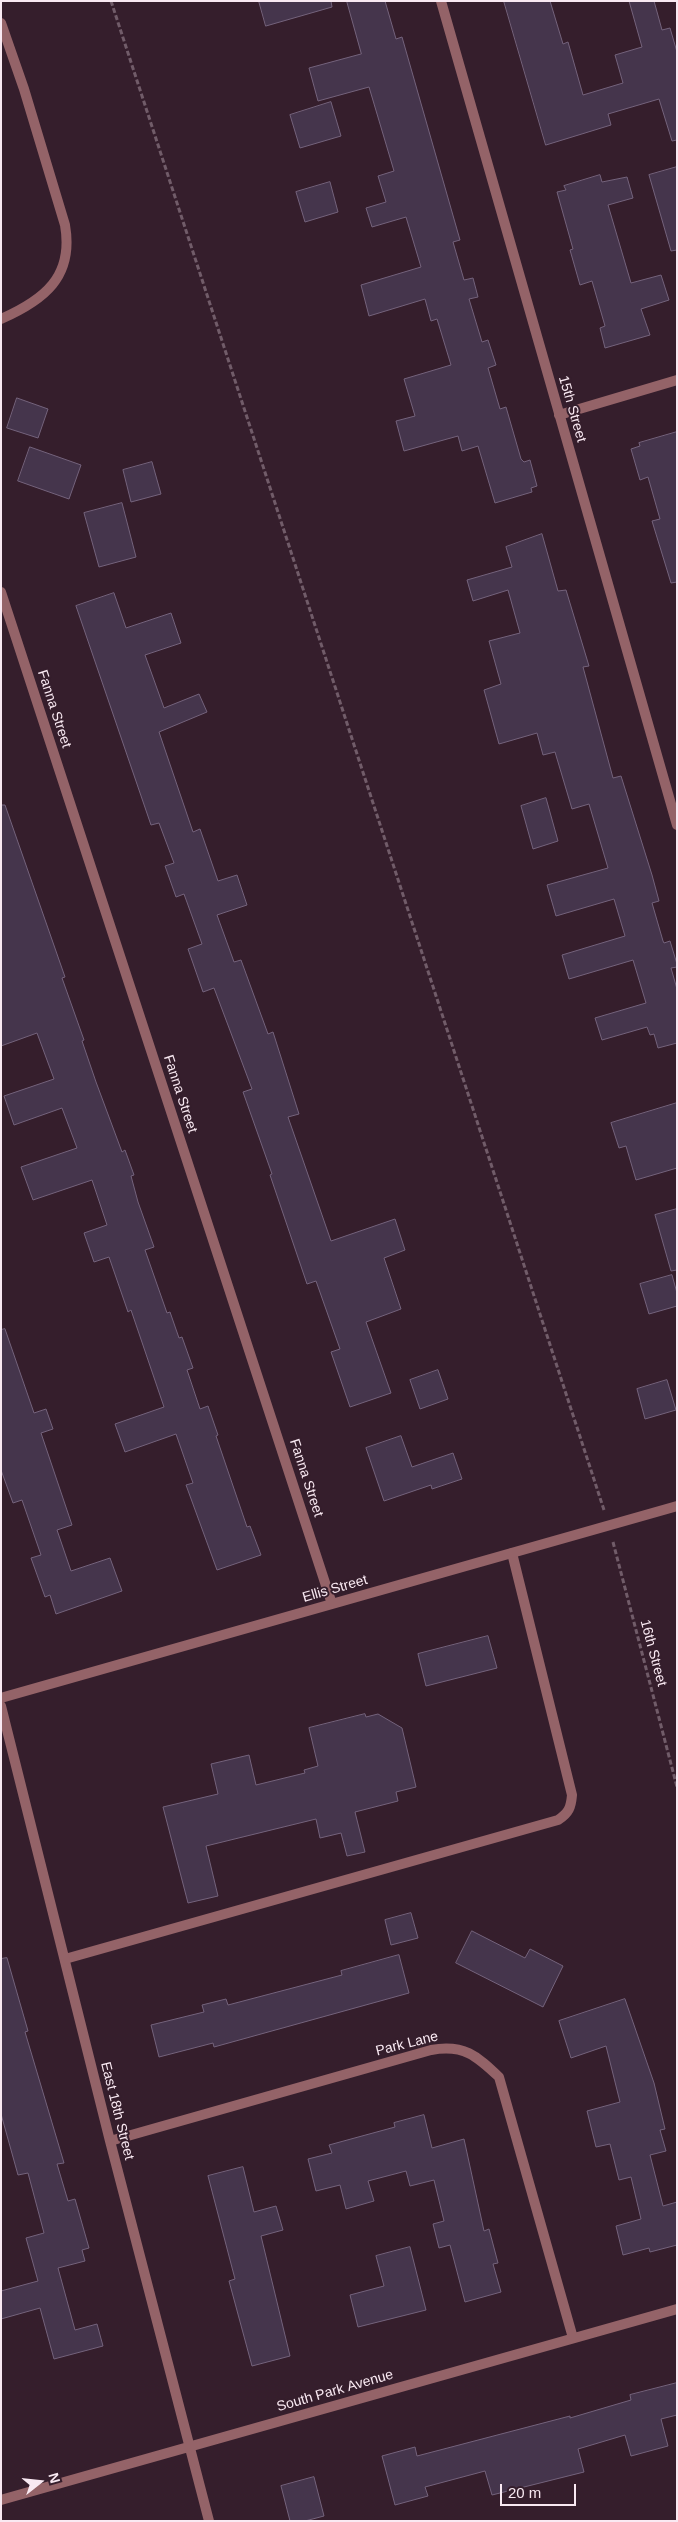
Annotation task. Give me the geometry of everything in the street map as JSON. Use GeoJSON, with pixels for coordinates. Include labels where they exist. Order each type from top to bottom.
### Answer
{"type":"FeatureCollection","features":[{"type":"Feature","properties":{"kind":"street","name":"15th Street"},"geometry":{"type":"LineString","coordinates":[[441,1],[677,825]]}},
{"type":"Feature","properties":{"kind":"street"},"geometry":{"type":"LineString","coordinates":[[1,23],[24,89],[65,225],[67,242],[62,267],[50,289],[30,305],[1,319]]}},
{"type":"Feature","properties":{"kind":"street"},"geometry":{"type":"LineString","coordinates":[[559,415],[677,380]]}},
{"type":"Feature","properties":{"kind":"street","name":"Fanna Street"},"geometry":{"type":"LineString","coordinates":[[1,592],[332,1604]]}},
{"type":"Feature","properties":{"kind":"street","name":"Ellis Street"},"geometry":{"type":"LineString","coordinates":[[1,1698],[677,1506]]}},
{"type":"Feature","properties":{"kind":"street"},"geometry":{"type":"LineString","coordinates":[[65,1960],[558,1820],[566,1815],[572,1806],[572,1795],[512,1553]]}},
{"type":"Feature","properties":{"kind":"street","name":"East 18th Street"},"geometry":{"type":"LineString","coordinates":[[1,1706],[110,2141],[209,2521]]}},
{"type":"Feature","properties":{"kind":"street","name":"Park Lane"},"geometry":{"type":"LineString","coordinates":[[110,2141],[431,2050],[453,2049],[470,2053],[481,2059],[499,2077],[573,2338]]}},
{"type":"Feature","properties":{"kind":"street","name":"South Park Avenue"},"geometry":{"type":"LineString","coordinates":[[1,2500],[677,2309]]}},
{"type":"Feature","properties":{"kind":"path","name":"16th Street"},"geometry":{"type":"LineString","coordinates":[[111,1],[597,1493],[610,1525],[616,1559],[677,1787]]}},
{"type":"Feature","properties":{"kind":"building"},"geometry":{"type":"Polygon","coordinates":[[[259,1],[331,1],[332,7],[266,26],[259,1]]]}},
{"type":"Feature","properties":{"kind":"building"},"geometry":{"type":"Polygon","coordinates":[[[347,1],[385,1],[396,39],[402,37],[460,240],[453,242],[464,280],[473,278],[478,297],[469,299],[482,342],[488,340],[496,365],[488,368],[500,409],[506,407],[521,459],[524,462],[530,460],[537,486],[531,488],[532,492],[495,503],[478,446],[462,451],[458,436],[404,451],[396,421],[415,416],[404,379],[451,365],[437,319],[431,321],[425,299],[369,316],[361,285],[421,267],[406,217],[372,227],[366,208],[386,202],[378,176],[394,171],[369,87],[318,101],[309,68],[361,54],[347,1]]]}},
{"type":"Feature","properties":{"kind":"building"},"geometry":{"type":"Polygon","coordinates":[[[504,1],[550,1],[563,44],[568,42],[583,95],[623,83],[615,55],[642,47],[629,1],[654,1],[662,30],[670,28],[677,52],[677,140],[672,141],[659,99],[608,114],[611,125],[546,145],[504,1]]]}},
{"type":"Feature","properties":{"kind":"building"},"geometry":{"type":"Polygon","coordinates":[[[331,102],[341,136],[300,148],[290,115],[331,102]]]}},
{"type":"Feature","properties":{"kind":"building"},"geometry":{"type":"Polygon","coordinates":[[[677,167],[677,250],[671,251],[649,175],[677,167]]]}},
{"type":"Feature","properties":{"kind":"building"},"geometry":{"type":"Polygon","coordinates":[[[600,175],[602,182],[627,177],[633,198],[608,205],[631,283],[661,275],[669,300],[641,309],[650,335],[605,348],[600,328],[605,326],[592,281],[580,285],[570,250],[573,249],[557,192],[566,190],[564,186],[600,175]]]}},
{"type":"Feature","properties":{"kind":"building"},"geometry":{"type":"Polygon","coordinates":[[[330,182],[338,212],[305,222],[296,192],[330,182]]]}},
{"type":"Feature","properties":{"kind":"building"},"geometry":{"type":"Polygon","coordinates":[[[17,398],[48,409],[38,438],[7,428],[17,398]]]}},
{"type":"Feature","properties":{"kind":"building"},"geometry":{"type":"Polygon","coordinates":[[[677,432],[677,582],[671,583],[652,521],[660,519],[648,477],[640,480],[631,449],[640,446],[639,443],[677,432]]]}},
{"type":"Feature","properties":{"kind":"building"},"geometry":{"type":"Polygon","coordinates":[[[30,447],[81,465],[69,499],[18,481],[30,447]]]}},
{"type":"Feature","properties":{"kind":"building"},"geometry":{"type":"Polygon","coordinates":[[[152,462],[161,494],[131,502],[123,470],[152,462]]]}},
{"type":"Feature","properties":{"kind":"building"},"geometry":{"type":"Polygon","coordinates":[[[122,503],[136,557],[99,567],[84,513],[122,503]]]}},
{"type":"Feature","properties":{"kind":"building"},"geometry":{"type":"Polygon","coordinates":[[[542,534],[558,591],[566,590],[589,666],[583,667],[613,778],[621,776],[652,875],[659,901],[652,903],[663,941],[664,943],[670,941],[677,964],[677,967],[671,968],[677,989],[677,1043],[658,1048],[654,1034],[650,1035],[647,1027],[602,1040],[595,1018],[646,1003],[633,960],[569,979],[562,955],[625,936],[614,899],[556,916],[547,885],[608,868],[589,804],[572,809],[555,752],[543,755],[537,733],[499,744],[484,690],[501,684],[489,641],[520,633],[508,590],[473,601],[467,580],[512,567],[506,547],[542,534]]]}},
{"type":"Feature","properties":{"kind":"building"},"geometry":{"type":"Polygon","coordinates":[[[114,593],[126,628],[171,613],[181,643],[145,655],[164,708],[199,694],[207,712],[159,732],[193,832],[200,829],[218,881],[237,875],[247,905],[217,915],[234,962],[241,960],[268,1034],[273,1032],[299,1114],[288,1117],[331,1241],[395,1219],[405,1250],[384,1258],[401,1309],[366,1322],[391,1393],[350,1407],[331,1352],[340,1349],[316,1281],[307,1284],[270,1175],[272,1174],[243,1092],[252,1089],[214,988],[203,992],[188,949],[202,944],[184,894],[176,897],[165,866],[174,863],[159,823],[151,825],[76,606],[114,593]]]}},
{"type":"Feature","properties":{"kind":"building"},"geometry":{"type":"Polygon","coordinates":[[[546,798],[558,841],[533,849],[521,806],[546,798]]]}},
{"type":"Feature","properties":{"kind":"building"},"geometry":{"type":"Polygon","coordinates":[[[1,805],[5,805],[65,977],[62,978],[84,1040],[82,1041],[96,1082],[122,1152],[125,1150],[134,1175],[131,1176],[138,1202],[154,1247],[145,1250],[167,1313],[170,1312],[179,1338],[182,1337],[193,1368],[187,1370],[200,1409],[208,1406],[218,1435],[216,1436],[247,1527],[250,1526],[261,1555],[217,1570],[186,1485],[193,1483],[176,1434],[125,1452],[115,1424],[164,1407],[131,1310],[128,1312],[109,1257],[94,1262],[84,1233],[107,1225],[92,1180],[33,1200],[21,1167],[77,1148],[62,1108],[14,1125],[4,1096],[54,1079],[37,1033],[1,1046],[1,805]]]}},
{"type":"Feature","properties":{"kind":"building"},"geometry":{"type":"Polygon","coordinates":[[[677,1103],[677,1168],[636,1180],[626,1146],[619,1148],[611,1123],[677,1103]]]}},
{"type":"Feature","properties":{"kind":"building"},"geometry":{"type":"Polygon","coordinates":[[[677,1209],[677,1270],[671,1271],[655,1215],[677,1209]]]}},
{"type":"Feature","properties":{"kind":"building"},"geometry":{"type":"Polygon","coordinates":[[[672,1275],[677,1293],[677,1306],[649,1314],[640,1284],[672,1275]]]}},
{"type":"Feature","properties":{"kind":"building"},"geometry":{"type":"Polygon","coordinates":[[[5,1329],[34,1413],[46,1409],[53,1429],[41,1433],[72,1525],[57,1530],[71,1571],[110,1558],[122,1591],[56,1614],[50,1595],[45,1597],[31,1558],[41,1555],[22,1500],[13,1503],[1,1470],[1,1330],[5,1329]]]}},
{"type":"Feature","properties":{"kind":"building"},"geometry":{"type":"Polygon","coordinates":[[[438,1370],[448,1399],[420,1409],[410,1380],[438,1370]]]}},
{"type":"Feature","properties":{"kind":"building"},"geometry":{"type":"Polygon","coordinates":[[[667,1380],[676,1410],[645,1419],[637,1389],[667,1380]]]}},
{"type":"Feature","properties":{"kind":"building"},"geometry":{"type":"Polygon","coordinates":[[[401,1436],[412,1467],[453,1453],[462,1479],[432,1489],[431,1485],[384,1501],[366,1448],[401,1436]]]}},
{"type":"Feature","properties":{"kind":"building"},"geometry":{"type":"Polygon","coordinates":[[[488,1636],[497,1668],[426,1686],[418,1654],[488,1636]]]}},
{"type":"Feature","properties":{"kind":"building"},"geometry":{"type":"Polygon","coordinates":[[[365,1714],[366,1717],[378,1714],[402,1728],[416,1787],[396,1792],[398,1801],[355,1812],[365,1852],[347,1856],[341,1833],[320,1838],[316,1819],[206,1846],[218,1896],[188,1903],[163,1807],[218,1794],[211,1764],[249,1755],[256,1785],[305,1773],[304,1770],[318,1766],[309,1728],[365,1714]]]}},
{"type":"Feature","properties":{"kind":"building"},"geometry":{"type":"Polygon","coordinates":[[[411,1913],[418,1938],[391,1945],[385,1920],[411,1913]]]}},
{"type":"Feature","properties":{"kind":"building"},"geometry":{"type":"Polygon","coordinates":[[[472,1931],[525,1958],[530,1949],[563,1966],[543,2007],[456,1963],[472,1931]]]}},
{"type":"Feature","properties":{"kind":"building"},"geometry":{"type":"Polygon","coordinates":[[[399,1955],[409,1993],[214,2047],[213,2043],[159,2057],[151,2025],[204,2012],[202,2005],[226,1999],[228,2005],[342,1975],[341,1971],[399,1955]]]}},
{"type":"Feature","properties":{"kind":"building"},"geometry":{"type":"Polygon","coordinates":[[[7,1958],[28,2031],[25,2032],[64,2163],[57,2164],[68,2201],[75,2199],[89,2248],[82,2250],[85,2261],[58,2268],[75,2330],[97,2324],[103,2346],[54,2359],[40,2308],[1,2319],[1,2291],[38,2281],[26,2238],[44,2233],[28,2173],[18,2175],[1,2114],[1,1959],[7,1958]]]}},
{"type":"Feature","properties":{"kind":"building"},"geometry":{"type":"Polygon","coordinates":[[[625,1999],[654,2083],[665,2129],[660,2130],[666,2151],[650,2155],[663,2206],[677,2202],[677,2245],[650,2252],[649,2248],[623,2255],[616,2226],[641,2219],[631,2177],[619,2180],[610,2144],[596,2147],[587,2111],[620,2102],[606,2046],[571,2058],[559,2021],[625,1999]]]}},
{"type":"Feature","properties":{"kind":"building"},"geometry":{"type":"Polygon","coordinates":[[[424,2115],[432,2148],[464,2139],[484,2231],[489,2229],[498,2263],[493,2264],[501,2292],[465,2302],[450,2245],[439,2248],[433,2224],[444,2221],[434,2180],[410,2186],[406,2171],[368,2181],[374,2201],[346,2209],[340,2185],[316,2191],[308,2159],[332,2153],[329,2145],[395,2127],[394,2123],[424,2115]]]}},
{"type":"Feature","properties":{"kind":"building"},"geometry":{"type":"Polygon","coordinates":[[[243,2167],[254,2212],[276,2206],[283,2230],[261,2236],[290,2356],[252,2366],[229,2281],[235,2279],[208,2176],[243,2167]]]}},
{"type":"Feature","properties":{"kind":"building"},"geometry":{"type":"Polygon","coordinates":[[[410,2247],[426,2310],[358,2327],[350,2295],[384,2286],[376,2256],[410,2247]]]}},
{"type":"Feature","properties":{"kind":"building"},"geometry":{"type":"Polygon","coordinates":[[[677,2383],[677,2415],[661,2419],[668,2446],[631,2456],[625,2435],[578,2449],[584,2472],[492,2495],[485,2471],[425,2487],[428,2496],[395,2505],[382,2456],[415,2447],[417,2456],[570,2416],[570,2418],[631,2400],[630,2395],[677,2383]]]}},
{"type":"Feature","properties":{"kind":"building"},"geometry":{"type":"Polygon","coordinates":[[[314,2477],[324,2516],[305,2521],[290,2521],[281,2486],[314,2477]]]}}]}
